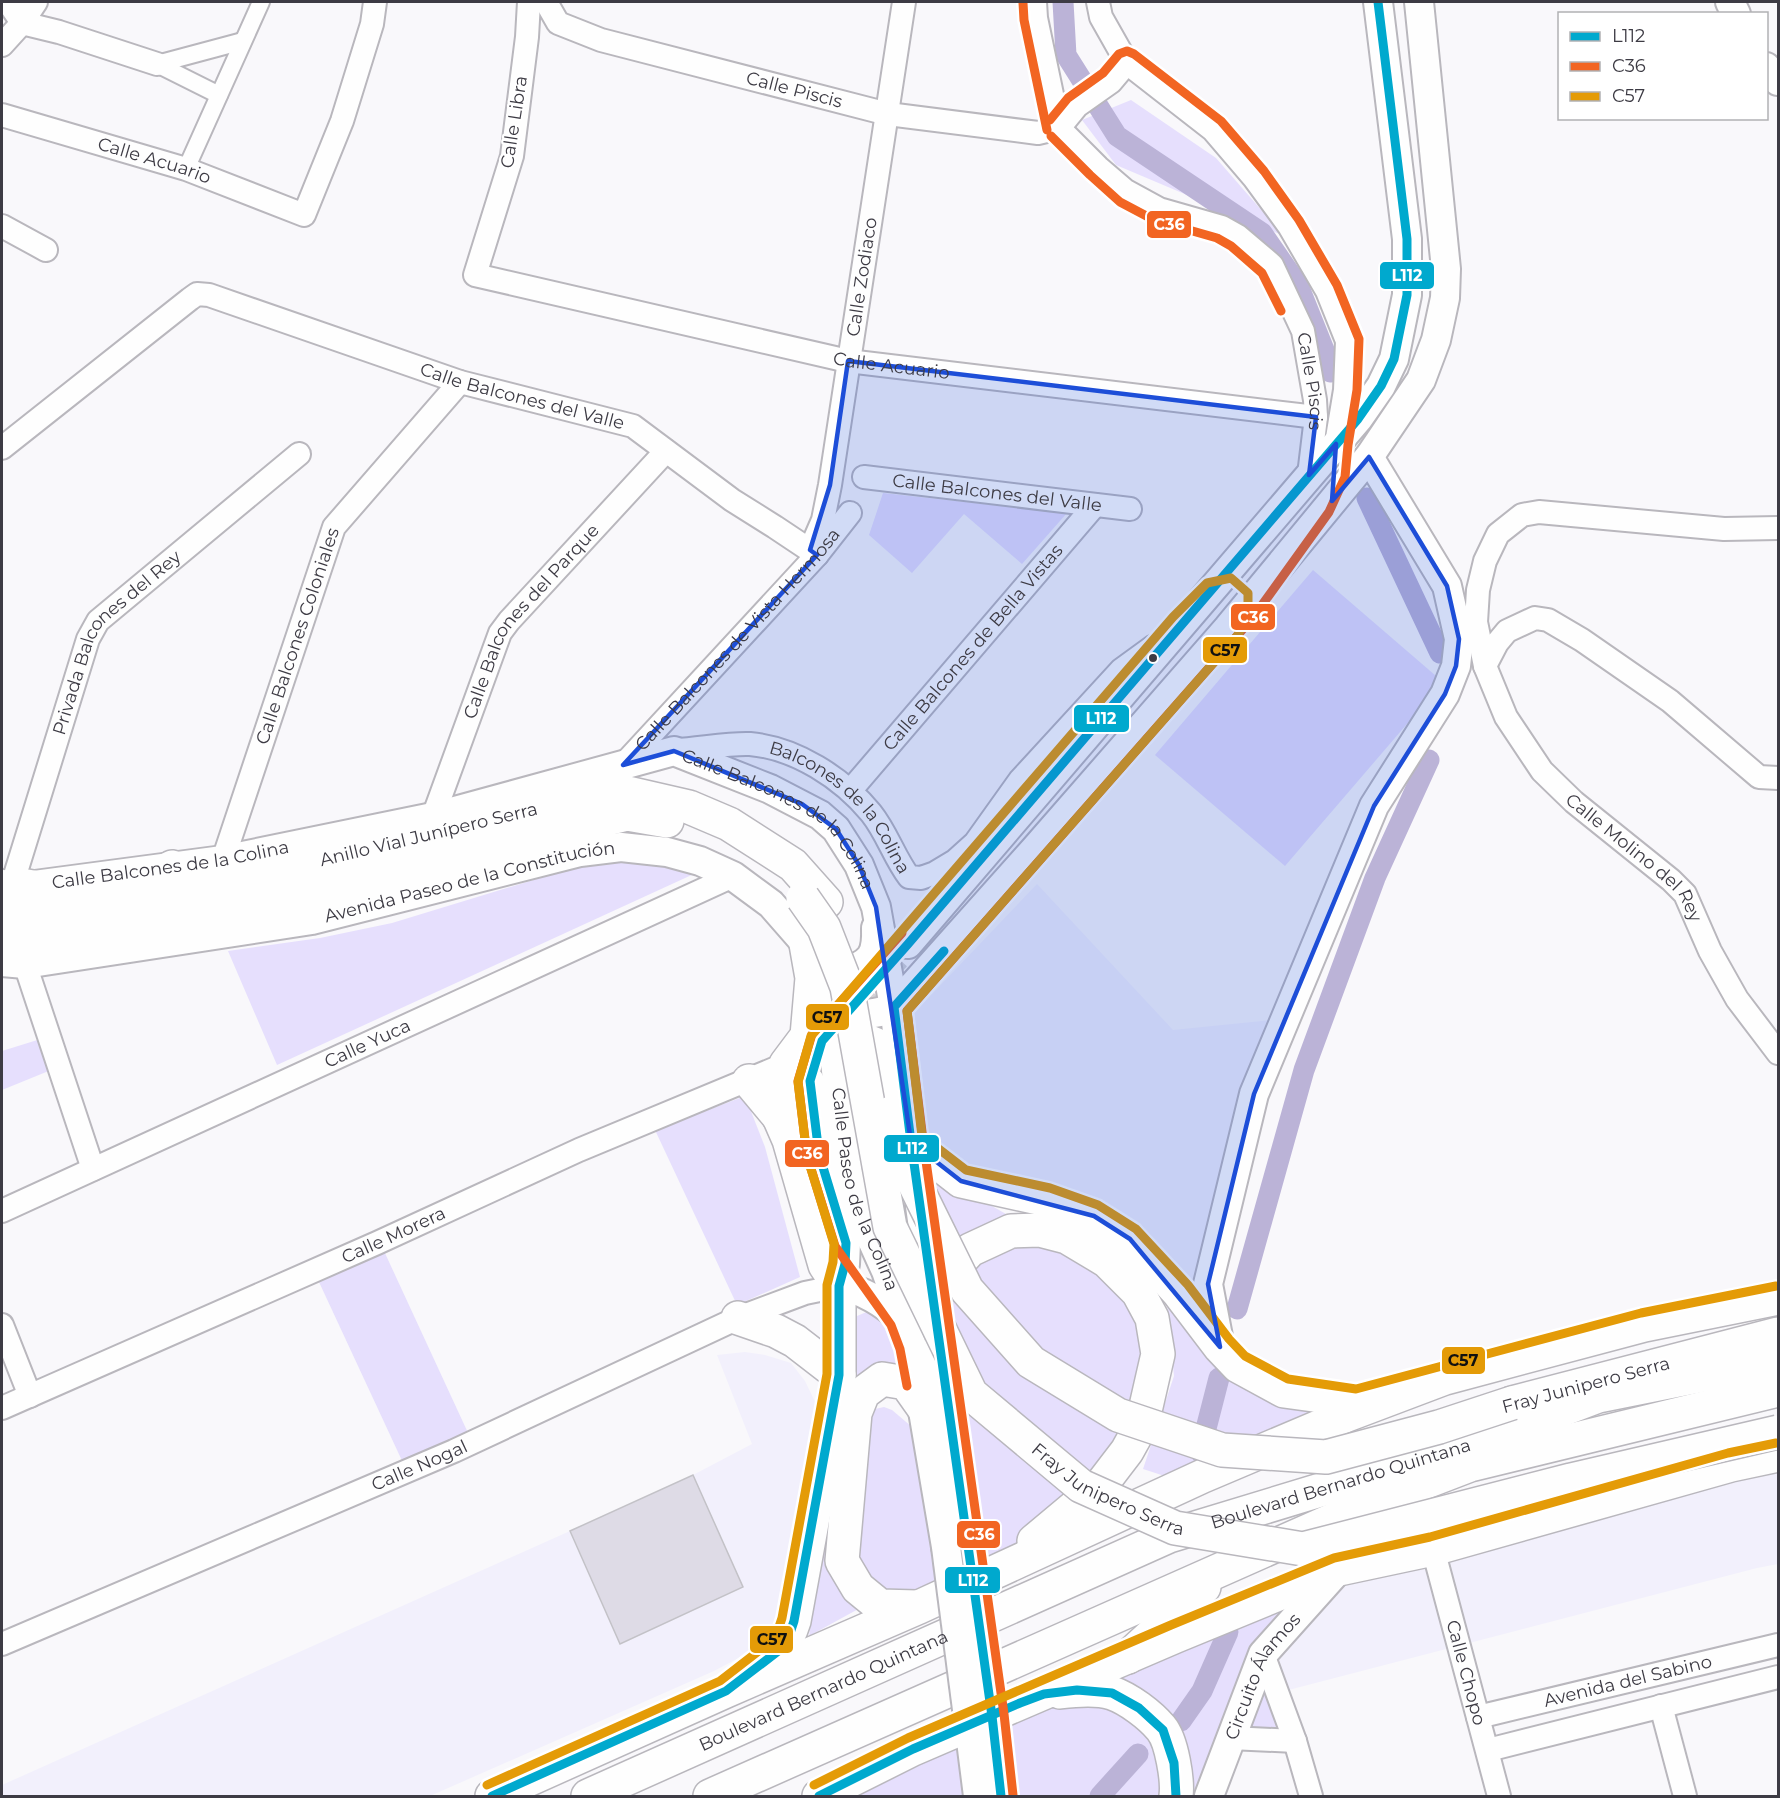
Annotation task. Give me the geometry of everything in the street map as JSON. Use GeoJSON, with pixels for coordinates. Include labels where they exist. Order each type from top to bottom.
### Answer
{"type":"FeatureCollection","features":[{"type":"Feature","properties":{"kind":"main road","name":"Anillo Vial Junípero Serra"},"geometry":{"type":"LineString","coordinates":[[10,892],[27,914],[127,903],[180,880],[615,790],[689,807],[729,824],[793,865],[814,900]]}},
{"type":"Feature","properties":{"kind":"main road","name":"Anillo Vial Junípero Serra"},"geometry":{"type":"LineString","coordinates":[[2,937],[58,937],[208,918],[627,814],[688,824],[741,850],[814,900]]}},
{"type":"Feature","properties":{"kind":"main road","name":"Fray Junipero Serra"},"geometry":{"type":"LineString","coordinates":[[814,900],[864,969],[899,1152],[967,1290],[1031,1362],[1118,1415],[1222,1450],[1326,1457],[1439,1427],[1512,1403],[1779,1334]]}},
{"type":"Feature","properties":{"kind":"main road","name":"Fray Junipero Serra"},"geometry":{"type":"LineString","coordinates":[[814,900],[847,987],[890,1227],[971,1394],[1081,1486],[1174,1528],[1303,1549],[1571,1480],[1779,1432]]}},
{"type":"Feature","properties":{"kind":"main road"},"geometry":{"type":"LineString","coordinates":[[779,1117],[781,1085],[798,1072],[807,1036],[812,978],[806,944]]}},
{"type":"Feature","properties":{"kind":"main road"},"geometry":{"type":"LineString","coordinates":[[726,1691],[777,1652],[789,1639],[839,1375],[839,1286],[825,1265],[789,1140],[779,1117],[749,1081]]}},
{"type":"Feature","properties":{"kind":"main road"},"geometry":{"type":"LineString","coordinates":[[910,1142],[961,1181],[1047,1200],[1083,1212],[1094,1216],[1130,1239],[1179,1293],[1220,1347],[1238,1366],[1284,1391],[1295,1393],[1357,1401],[1637,1327],[1779,1298]]}},
{"type":"Feature","properties":{"kind":"main road"},"geometry":{"type":"LineString","coordinates":[[934,1296],[947,1275],[970,1250],[1011,1231],[1040,1230],[1067,1237],[1107,1262],[1138,1293],[1152,1318],[1158,1354],[1142,1424],[1128,1450],[1101,1485],[998,1570]]}},
{"type":"Feature","properties":{"kind":"main road"},"geometry":{"type":"LineString","coordinates":[[738,1318],[776,1331],[795,1341],[839,1375]]}},
{"type":"Feature","properties":{"kind":"main road","name":"Boulevard Bernardo Quintana"},"geometry":{"type":"LineString","coordinates":[[588,1797],[1169,1536],[1472,1444],[1598,1396],[1779,1360]]}},
{"type":"Feature","properties":{"kind":"main road"},"geometry":{"type":"LineString","coordinates":[[492,1797],[919,1607],[1203,1476],[1347,1415],[1445,1378]]}},
{"type":"Feature","properties":{"kind":"main road"},"geometry":{"type":"LineString","coordinates":[[919,1607],[880,1606],[858,1588],[842,1561],[855,1413],[863,1393],[882,1379],[906,1383],[923,1407]]}},
{"type":"Feature","properties":{"kind":"main road","name":"Boulevard Bernardo Quintana"},"geometry":{"type":"LineString","coordinates":[[710,1797],[1371,1503],[1470,1465],[1779,1390]]}},
{"type":"Feature","properties":{"kind":"main road"},"geometry":{"type":"LineString","coordinates":[[823,1795],[913,1749],[1339,1569],[1432,1549],[1731,1465],[1779,1455]]}},
{"type":"Feature","properties":{"kind":"main road"},"geometry":{"type":"LineString","coordinates":[[1128,1657],[1224,1568]]}},
{"type":"Feature","properties":{"kind":"main road"},"geometry":{"type":"LineString","coordinates":[[1044,1694],[1077,1690],[1112,1693],[1139,1708],[1163,1730],[1174,1762],[1176,1797]]}},
{"type":"Feature","properties":{"kind":"street"},"geometry":{"type":"LineString","coordinates":[[8,2],[22,23],[59,32],[157,64],[219,95]]}},
{"type":"Feature","properties":{"kind":"street"},"geometry":{"type":"LineString","coordinates":[[2,45],[22,23],[36,2]]}},
{"type":"Feature","properties":{"kind":"street"},"geometry":{"type":"LineString","coordinates":[[186,170],[261,2]]}},
{"type":"Feature","properties":{"kind":"street","name":"Calle Acuario"},"geometry":{"type":"LineString","coordinates":[[2,115],[186,170],[304,214],[342,121],[372,24],[375,2]]}},
{"type":"Feature","properties":{"kind":"street","name":"Calle Libra"},"geometry":{"type":"LineString","coordinates":[[476,275],[512,156],[527,37],[529,2]]}},
{"type":"Feature","properties":{"kind":"street","name":"Calle Piscis"},"geometry":{"type":"LineString","coordinates":[[546,2],[558,23],[601,40],[888,114],[1038,133],[1059,129],[1126,191],[1159,209],[1222,227],[1238,236],[1272,265],[1304,331],[1316,417],[1309,475]]}},
{"type":"Feature","properties":{"kind":"street","name":"Calle Zodiaco"},"geometry":{"type":"LineString","coordinates":[[813,553],[830,485],[904,2]]}},
{"type":"Feature","properties":{"kind":"street"},"geometry":{"type":"LineString","coordinates":[[1035,2],[1036,18],[1059,129]]}},
{"type":"Feature","properties":{"kind":"street"},"geometry":{"type":"LineString","coordinates":[[1098,2],[1101,17],[1127,63],[1213,130],[1254,178],[1289,226],[1327,291],[1347,341],[1346,390],[1335,444],[1334,473],[1318,505],[1247,605]]}},
{"type":"Feature","properties":{"kind":"street"},"geometry":{"type":"LineString","coordinates":[[908,944],[1358,419],[1381,386],[1390,368],[1402,327],[1407,295],[1407,239],[1378,2]]}},
{"type":"Feature","properties":{"kind":"street"},"geometry":{"type":"LineString","coordinates":[[806,944],[846,1005],[865,1015],[880,1013],[894,1007],[1228,628],[1369,457],[1422,380],[1436,340],[1445,298],[1446,269],[1419,2]]}},
{"type":"Feature","properties":{"kind":"street"},"geometry":{"type":"LineString","coordinates":[[157,64],[243,41]]}},
{"type":"Feature","properties":{"kind":"street"},"geometry":{"type":"LineString","coordinates":[[1059,129],[1077,106],[1111,82],[1127,63]]}},
{"type":"Feature","properties":{"kind":"street"},"geometry":{"type":"LineString","coordinates":[[1768,68],[1779,81]]}},
{"type":"Feature","properties":{"kind":"street"},"geometry":{"type":"LineString","coordinates":[[2,226],[46,250]]}},
{"type":"Feature","properties":{"kind":"street","name":"Calle Acuario"},"geometry":{"type":"LineString","coordinates":[[476,275],[848,361],[1316,417]]}},
{"type":"Feature","properties":{"kind":"street","name":"Calle Balcones del Valle"},"geometry":{"type":"LineString","coordinates":[[2,448],[197,294],[209,295],[460,382],[633,426],[732,500],[776,526],[813,553]]}},
{"type":"Feature","properties":{"kind":"street","name":"Calle Balcones Coloniales"},"geometry":{"type":"LineString","coordinates":[[223,860],[334,527],[460,382]]}},
{"type":"Feature","properties":{"kind":"street","name":"Calle Balcones del Parque"},"geometry":{"type":"LineString","coordinates":[[433,817],[500,633],[666,451]]}},
{"type":"Feature","properties":{"kind":"street","name":"Privada Balcones del Rey"},"geometry":{"type":"LineString","coordinates":[[10,892],[88,639],[98,621],[298,454]]}},
{"type":"Feature","properties":{"kind":"street"},"geometry":{"type":"LineString","coordinates":[[1220,1347],[1209,1284],[1254,1094],[1374,806],[1445,694],[1456,666],[1459,639],[1447,586],[1369,457]]}},
{"type":"Feature","properties":{"kind":"street","name":"Calle Balcones del Valle"},"geometry":{"type":"LineString","coordinates":[[864,477],[1130,509]]}},
{"type":"Feature","properties":{"kind":"street","name":"Calle Balcones de Bella Vistas"},"geometry":{"type":"LineString","coordinates":[[850,791],[1095,504]]}},
{"type":"Feature","properties":{"kind":"street","name":"Calle Molino del Rey"},"geometry":{"type":"LineString","coordinates":[[1779,528],[1724,529],[1539,512],[1522,514],[1498,534],[1485,561],[1478,590],[1476,622],[1485,666],[1506,717],[1542,771],[1574,802],[1671,880],[1685,894],[1710,951],[1737,999],[1779,1053]]}},
{"type":"Feature","properties":{"kind":"street","name":"Calle Balcones de Vista Hermosa"},"geometry":{"type":"LineString","coordinates":[[623,765],[850,513]]}},
{"type":"Feature","properties":{"kind":"street"},"geometry":{"type":"LineString","coordinates":[[1191,615],[1214,593],[1228,590],[1237,599],[1236,609],[1228,628]]}},
{"type":"Feature","properties":{"kind":"street","name":"Balcones de la Colina"},"geometry":{"type":"LineString","coordinates":[[674,751],[749,744],[781,751],[807,761],[850,791],[872,814],[909,877],[921,878],[956,861],[975,843],[1020,780],[1121,670],[1191,615]]}},
{"type":"Feature","properties":{"kind":"street"},"geometry":{"type":"LineString","coordinates":[[1485,666],[1506,631],[1535,618],[1548,620],[1582,640],[1670,701],[1769,777],[1779,789]]}},
{"type":"Feature","properties":{"kind":"street","name":"Calle Balcones de la Colina"},"geometry":{"type":"LineString","coordinates":[[10,892],[180,880],[223,860],[433,817],[674,751],[770,789],[820,815],[836,829],[859,865],[876,907],[894,1007]]}},
{"type":"Feature","properties":{"kind":"street","name":"Avenida Paseo de la Constitución"},"geometry":{"type":"LineString","coordinates":[[13,963],[312,920],[580,852],[621,847],[668,852],[700,861],[733,876],[771,904],[806,944],[822,985],[832,1042]]}},
{"type":"Feature","properties":{"kind":"street","name":"Calle Yuca"},"geometry":{"type":"LineString","coordinates":[[2,1211],[733,876]]}},
{"type":"Feature","properties":{"kind":"street"},"geometry":{"type":"LineString","coordinates":[[806,944],[828,963],[846,972],[863,965],[877,947],[876,907]]}},
{"type":"Feature","properties":{"kind":"street"},"geometry":{"type":"LineString","coordinates":[[13,963],[93,1169]]}},
{"type":"Feature","properties":{"kind":"street","name":"Calle Paseo de la Colina"},"geometry":{"type":"LineString","coordinates":[[894,1007],[910,1142],[934,1296],[957,1546],[982,1730],[1001,1797]]}},
{"type":"Feature","properties":{"kind":"street"},"geometry":{"type":"LineString","coordinates":[[902,1319],[846,1243],[819,1154],[798,1072],[832,1042],[866,1038],[876,1042],[915,1251],[934,1296]]}},
{"type":"Feature","properties":{"kind":"street","name":"Calle Paseo de la Colina"},"geometry":{"type":"LineString","coordinates":[[832,1042],[852,1190],[912,1346],[923,1407],[957,1546]]}},
{"type":"Feature","properties":{"kind":"street","name":"Calle Morera"},"geometry":{"type":"LineString","coordinates":[[2,1408],[579,1150],[749,1081],[798,1072]]}},
{"type":"Feature","properties":{"kind":"street"},"geometry":{"type":"LineString","coordinates":[[846,1243],[839,1286],[857,1289],[873,1297],[902,1319]]}},
{"type":"Feature","properties":{"kind":"street","name":"Calle Nogal"},"geometry":{"type":"LineString","coordinates":[[2,1644],[454,1451],[738,1318],[805,1293],[839,1286]]}},
{"type":"Feature","properties":{"kind":"street"},"geometry":{"type":"LineString","coordinates":[[2,1325],[30,1396]]}},
{"type":"Feature","properties":{"kind":"street","name":"Calle Chopo"},"geometry":{"type":"LineString","coordinates":[[1432,1549],[1499,1797]]}},
{"type":"Feature","properties":{"kind":"street","name":"Circuito Álamos"},"geometry":{"type":"LineString","coordinates":[[1209,1797],[1263,1654],[1339,1569]]}},
{"type":"Feature","properties":{"kind":"street","name":"Avenida del Sabino"},"geometry":{"type":"LineString","coordinates":[[1478,1717],[1779,1646]]}},
{"type":"Feature","properties":{"kind":"street"},"geometry":{"type":"LineString","coordinates":[[1263,1654],[1295,1741],[1311,1797]]}},
{"type":"Feature","properties":{"kind":"street","name":"Avenida del Sabino"},"geometry":{"type":"LineString","coordinates":[[1488,1750],[1779,1677]]}},
{"type":"Feature","properties":{"kind":"street"},"geometry":{"type":"LineString","coordinates":[[1661,1706],[1685,1797]]}},
{"type":"Feature","properties":{"kind":"street","name":"Calle Paseo de la Colina"},"geometry":{"type":"LineString","coordinates":[[978,1797],[982,1730]]}},
{"type":"Feature","properties":{"kind":"street"},"geometry":{"type":"LineString","coordinates":[[1230,1738],[1295,1741]]}},
{"type":"Feature","properties":{"kind":"highlighted area"},"geometry":{"type":"Polygon","coordinates":[[[848,361],[1316,417],[1309,475],[1336,444],[1332,501],[1369,457],[1447,586],[1459,639],[1456,666],[1445,694],[1374,806],[1254,1094],[1208,1284],[1220,1347],[1130,1239],[1094,1216],[961,1181],[911,1142],[876,907],[859,865],[836,829],[802,804],[674,751],[623,765],[817,555],[810,550],[830,485],[848,361]]]}},
{"type":"Feature","properties":{"kind":"shaded area"},"geometry":{"type":"Polygon","coordinates":[[[1131,100],[1216,158],[1284,236],[1116,165],[1082,120],[1131,100]]]}},
{"type":"Feature","properties":{"kind":"shaded area"},"geometry":{"type":"Polygon","coordinates":[[[883,493],[1067,513],[1022,564],[964,514],[912,573],[869,535],[883,493]]]}},
{"type":"Feature","properties":{"kind":"shaded area"},"geometry":{"type":"Polygon","coordinates":[[[1313,570],[1443,682],[1285,866],[1155,755],[1313,570]]]}},
{"type":"Feature","properties":{"kind":"shaded area"},"geometry":{"type":"Polygon","coordinates":[[[631,859],[696,873],[277,1065],[228,951],[320,938],[392,923],[589,863],[631,859]]]}},
{"type":"Feature","properties":{"kind":"shaded area"},"geometry":{"type":"Polygon","coordinates":[[[1037,884],[1173,1030],[1273,1020],[1248,1083],[1219,1176],[1190,1294],[969,1175],[924,1131],[909,1064],[913,1014],[1037,884]]]}},
{"type":"Feature","properties":{"kind":"shaded area"},"geometry":{"type":"Polygon","coordinates":[[[47,1037],[56,1068],[2,1090],[2,1051],[47,1037]]]}},
{"type":"Feature","properties":{"kind":"shaded area"},"geometry":{"type":"Polygon","coordinates":[[[745,1096],[765,1147],[800,1277],[737,1305],[655,1130],[745,1096]]]}},
{"type":"Feature","properties":{"kind":"shaded area"},"geometry":{"type":"Polygon","coordinates":[[[927,1169],[1013,1218],[939,1276],[927,1169]]]}},
{"type":"Feature","properties":{"kind":"shaded area"},"geometry":{"type":"Polygon","coordinates":[[[1067,1237],[1152,1318],[1127,1451],[973,1581],[934,1296],[970,1250],[1067,1237]]]}},
{"type":"Feature","properties":{"kind":"shaded area"},"geometry":{"type":"Polygon","coordinates":[[[384,1251],[469,1435],[404,1465],[319,1282],[384,1251]]]}},
{"type":"Feature","properties":{"kind":"shaded area"},"geometry":{"type":"Polygon","coordinates":[[[1167,1303],[1328,1409],[1180,1481],[1143,1469],[1174,1376],[1167,1303]]]}},
{"type":"Feature","properties":{"kind":"shaded area"},"geometry":{"type":"Polygon","coordinates":[[[876,1308],[896,1326],[911,1373],[860,1389],[835,1557],[862,1607],[809,1636],[857,1316],[876,1308]]]}},
{"type":"Feature","properties":{"kind":"shaded area"},"geometry":{"type":"Polygon","coordinates":[[[745,1352],[791,1363],[805,1381],[819,1410],[774,1636],[763,1645],[714,1671],[430,1796],[2,1796],[2,1785],[570,1531],[693,1475],[752,1444],[717,1355],[745,1352]]]}},
{"type":"Feature","properties":{"kind":"shaded area"},"geometry":{"type":"Polygon","coordinates":[[[884,1407],[892,1410],[912,1427],[933,1549],[935,1585],[916,1594],[881,1592],[857,1578],[870,1412],[884,1407]]]}},
{"type":"Feature","properties":{"kind":"shaded area"},"geometry":{"type":"Polygon","coordinates":[[[1778,1455],[1778,1564],[1277,1693],[1263,1654],[1339,1569],[1778,1455]]]}},
{"type":"Feature","properties":{"kind":"shaded area"},"geometry":{"type":"Polygon","coordinates":[[[1301,1595],[1201,1796],[1181,1796],[1184,1733],[1116,1681],[1301,1595]]]}},
{"type":"Feature","properties":{"kind":"shaded area"},"geometry":{"type":"Polygon","coordinates":[[[1263,1654],[1295,1741],[1230,1738],[1263,1654]]]}},
{"type":"Feature","properties":{"kind":"shaded area"},"geometry":{"type":"Polygon","coordinates":[[[1020,1703],[1139,1708],[1176,1796],[1001,1796],[994,1714],[1020,1703]]]}},
{"type":"Feature","properties":{"kind":"shaded area"},"geometry":{"type":"Polygon","coordinates":[[[968,1725],[978,1796],[819,1796],[968,1725]]]}},
{"type":"Feature","properties":{"kind":"building"},"geometry":{"type":"Polygon","coordinates":[[[693,1475],[743,1587],[620,1644],[570,1531],[693,1475]]]}},
{"type":"Feature","properties":{"kind":"waterway"},"geometry":{"type":"LineString","coordinates":[[1063,2],[1066,55],[1117,136],[1262,233],[1298,285],[1324,350],[1330,372]]}},
{"type":"Feature","properties":{"kind":"waterway"},"geometry":{"type":"LineString","coordinates":[[1367,498],[1440,653]]}},
{"type":"Feature","properties":{"kind":"waterway"},"geometry":{"type":"LineString","coordinates":[[1237,1309],[1304,1070],[1375,878],[1429,760]]}},
{"type":"Feature","properties":{"kind":"waterway"},"geometry":{"type":"LineString","coordinates":[[1200,1452],[1219,1378]]}},
{"type":"Feature","properties":{"kind":"waterway"},"geometry":{"type":"LineString","coordinates":[[1181,1721],[1202,1691],[1228,1632]]}},
{"type":"Feature","properties":{"kind":"waterway"},"geometry":{"type":"LineString","coordinates":[[1100,1796],[1138,1754]]}},
{"type":"Feature","properties":{"kind":"tunnel"},"geometry":{"type":"LineString","coordinates":[[810,1081],[822,1041],[901,952]]}},
{"type":"Feature","properties":{"kind":"transit line","name":"L112"},"geometry":{"type":"LineString","coordinates":[[492,1796],[726,1691],[777,1652],[788,1639],[794,1621],[839,1375],[839,1286],[845,1264],[846,1243],[819,1154],[810,1081],[822,1041],[908,944],[1358,419],[1381,386],[1394,359],[1407,295],[1407,239],[1378,2]]}},
{"type":"Feature","properties":{"kind":"transit line","name":"C36"},"geometry":{"type":"LineString","coordinates":[[1023,3],[1024,20],[1047,130]]}},
{"type":"Feature","properties":{"kind":"transit line","name":"C36"},"geometry":{"type":"LineString","coordinates":[[1013,1795],[1004,1714],[907,1011],[1237,636],[1329,512],[1345,477],[1357,390],[1359,339],[1337,285],[1299,220],[1264,171],[1221,121],[1134,54],[1127,51],[1119,54],[1103,73],[1068,98],[1050,120]]}},
{"type":"Feature","properties":{"kind":"transit line","name":"C36"},"geometry":{"type":"LineString","coordinates":[[1051,136],[1120,202],[1154,220],[1217,238],[1231,246],[1262,273],[1281,311]]}},
{"type":"Feature","properties":{"kind":"transit line","name":"C57"},"geometry":{"type":"LineString","coordinates":[[487,1785],[720,1681],[769,1643],[777,1633],[782,1618],[827,1374],[827,1285],[833,1262],[834,1244],[807,1156],[798,1082],[811,1036],[1173,617],[1207,583],[1231,578],[1248,593],[1248,610],[1238,635],[907,1011],[922,1136],[966,1170],[1050,1188],[1098,1205],[1136,1229],[1188,1285],[1229,1339],[1245,1356],[1288,1379],[1356,1389],[1641,1313],[1776,1286]]}},
{"type":"Feature","properties":{"kind":"transit line","name":"C36"},"geometry":{"type":"LineString","coordinates":[[902,933],[812,1034],[798,1081],[807,1156],[835,1246],[891,1325],[900,1349],[907,1386]]}},
{"type":"Feature","properties":{"kind":"transit line","name":"L112"},"geometry":{"type":"LineString","coordinates":[[944,951],[894,1007],[992,1716],[1001,1796]]}},
{"type":"Feature","properties":{"kind":"transit line","name":"C57"},"geometry":{"type":"LineString","coordinates":[[814,1785],[908,1738],[1334,1558],[1430,1537],[1728,1453],[1776,1443]]}},
{"type":"Feature","properties":{"kind":"transit line","name":"L112"},"geometry":{"type":"LineString","coordinates":[[819,1796],[913,1749],[1020,1703],[1044,1694],[1077,1690],[1112,1693],[1139,1708],[1163,1730],[1174,1763],[1176,1796]]}}]}
